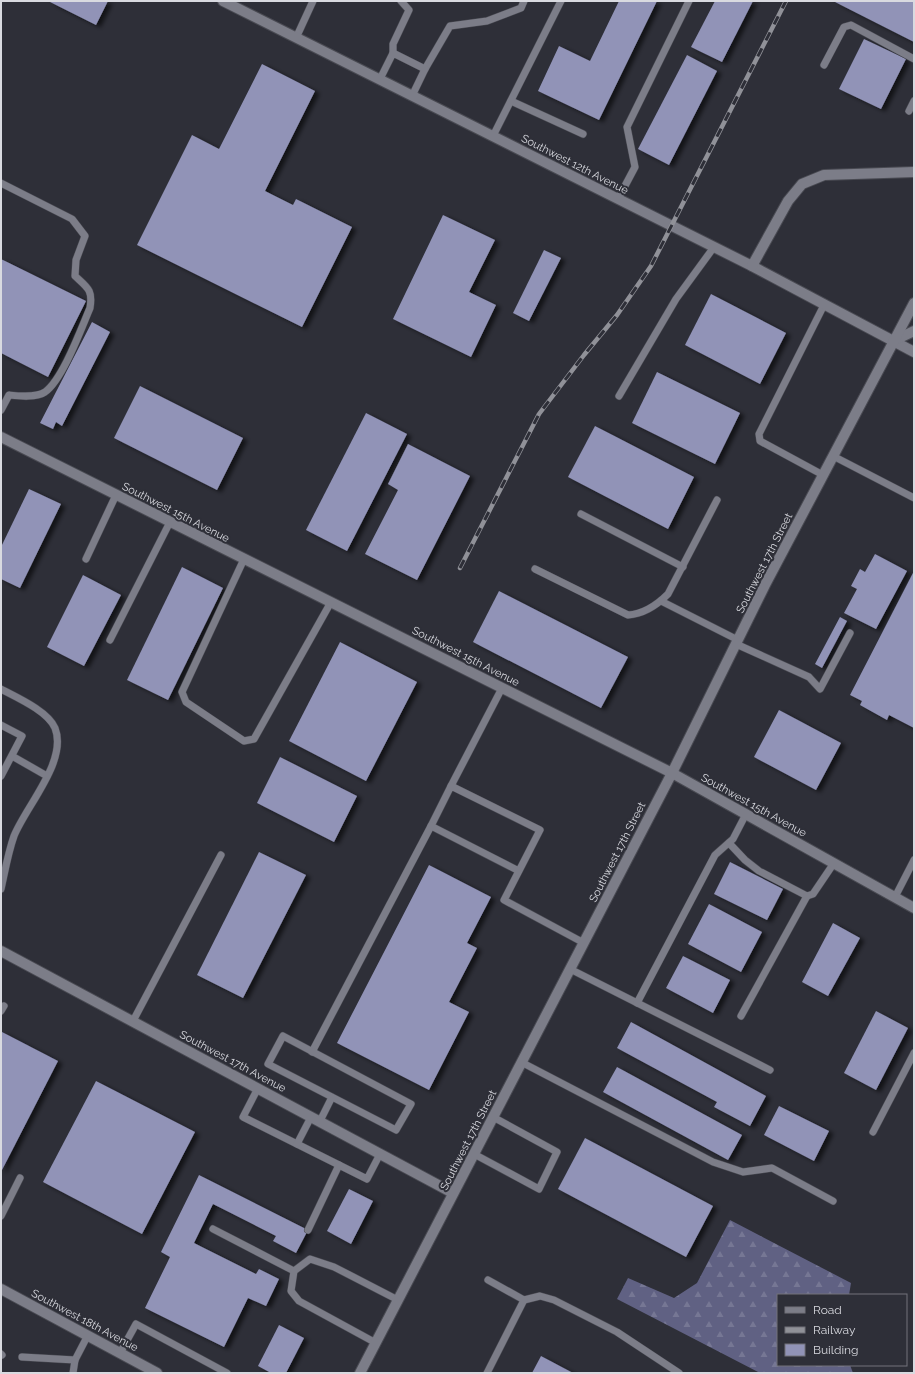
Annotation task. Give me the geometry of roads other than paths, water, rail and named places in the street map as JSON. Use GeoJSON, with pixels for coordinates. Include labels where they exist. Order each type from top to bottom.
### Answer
{"type":"FeatureCollection","features":[{"type":"Feature","properties":{"kind":"street","name":"Southwest 12th Avenue"},"geometry":{"type":"LineString","coordinates":[[223,1],[752,266],[914,352]]}},
{"type":"Feature","properties":{"kind":"street"},"geometry":{"type":"LineString","coordinates":[[752,266],[788,201],[802,184],[824,175],[914,172]]}},
{"type":"Feature","properties":{"kind":"street","name":"Southwest 17th Street"},"geometry":{"type":"LineString","coordinates":[[893,341],[914,293]]}},
{"type":"Feature","properties":{"kind":"street","name":"Southwest 17th Street"},"geometry":{"type":"LineString","coordinates":[[360,1373],[672,773],[737,642],[823,475],[914,303]]}},
{"type":"Feature","properties":{"kind":"street"},"geometry":{"type":"LineString","coordinates":[[893,341],[914,331]]}},
{"type":"Feature","properties":{"kind":"street","name":"Southwest 15th Avenue"},"geometry":{"type":"LineString","coordinates":[[1,438],[672,773],[914,908]]}},
{"type":"Feature","properties":{"kind":"street","name":"Southwest 17th Avenue"},"geometry":{"type":"LineString","coordinates":[[1,950],[453,1194]]}},
{"type":"Feature","properties":{"kind":"street","name":"Southwest 18th Avenue"},"geometry":{"type":"LineString","coordinates":[[1,1288],[157,1373]]}},
{"type":"Feature","properties":{"kind":"lane"},"geometry":{"type":"LineString","coordinates":[[296,38],[313,1]]}},
{"type":"Feature","properties":{"kind":"lane"},"geometry":{"type":"LineString","coordinates":[[380,79],[393,53],[393,44],[409,10],[401,1]]}},
{"type":"Feature","properties":{"kind":"lane"},"geometry":{"type":"LineString","coordinates":[[412,96],[425,69],[450,26],[487,21],[521,8],[524,1]]}},
{"type":"Feature","properties":{"kind":"lane"},"geometry":{"type":"LineString","coordinates":[[494,136],[561,1]]}},
{"type":"Feature","properties":{"kind":"lane"},"geometry":{"type":"LineString","coordinates":[[618,199],[635,167],[627,127],[689,1]]}},
{"type":"Feature","properties":{"kind":"lane"},"geometry":{"type":"LineString","coordinates":[[824,65],[844,27],[850,26],[914,59]]}},
{"type":"Feature","properties":{"kind":"lane"},"geometry":{"type":"LineString","coordinates":[[393,53],[425,69]]}},
{"type":"Feature","properties":{"kind":"lane"},"geometry":{"type":"LineString","coordinates":[[511,101],[583,134]]}},
{"type":"Feature","properties":{"kind":"lane"},"geometry":{"type":"LineString","coordinates":[[909,111],[914,101]]}},
{"type":"Feature","properties":{"kind":"lane"},"geometry":{"type":"LineString","coordinates":[[1,183],[72,219],[86,236],[76,260],[75,276],[89,289],[92,296],[90,308],[57,379],[44,392],[25,397],[9,396],[1,392]]}},
{"type":"Feature","properties":{"kind":"lane"},"geometry":{"type":"LineString","coordinates":[[619,396],[676,299],[714,247]]}},
{"type":"Feature","properties":{"kind":"lane"},"geometry":{"type":"LineString","coordinates":[[823,475],[760,442],[759,434],[824,304]]}},
{"type":"Feature","properties":{"kind":"lane"},"geometry":{"type":"LineString","coordinates":[[1,410],[9,396]]}},
{"type":"Feature","properties":{"kind":"lane"},"geometry":{"type":"LineString","coordinates":[[833,456],[914,498]]}},
{"type":"Feature","properties":{"kind":"lane"},"geometry":{"type":"LineString","coordinates":[[86,559],[116,495]]}},
{"type":"Feature","properties":{"kind":"lane"},"geometry":{"type":"LineString","coordinates":[[535,569],[628,615],[639,614],[661,601],[668,594],[717,500]]}},
{"type":"Feature","properties":{"kind":"lane"},"geometry":{"type":"LineString","coordinates":[[581,514],[683,567]]}},
{"type":"Feature","properties":{"kind":"lane"},"geometry":{"type":"LineString","coordinates":[[110,640],[170,522]]}},
{"type":"Feature","properties":{"kind":"lane"},"geometry":{"type":"LineString","coordinates":[[244,559],[182,692],[186,702],[244,741],[254,739],[331,602]]}},
{"type":"Feature","properties":{"kind":"lane"},"geometry":{"type":"LineString","coordinates":[[661,601],[737,642],[809,677],[820,689],[850,633]]}},
{"type":"Feature","properties":{"kind":"lane"},"geometry":{"type":"LineString","coordinates":[[312,1052],[502,688]]}},
{"type":"Feature","properties":{"kind":"lane"},"geometry":{"type":"LineString","coordinates":[[1,689],[39,709],[55,727],[58,748],[47,776],[14,836],[1,889]]}},
{"type":"Feature","properties":{"kind":"lane"},"geometry":{"type":"LineString","coordinates":[[1,725],[22,736],[1,776]]}},
{"type":"Feature","properties":{"kind":"lane"},"geometry":{"type":"LineString","coordinates":[[12,756],[47,776]]}},
{"type":"Feature","properties":{"kind":"lane"},"geometry":{"type":"LineString","coordinates":[[451,786],[540,830],[504,900],[584,942]]}},
{"type":"Feature","properties":{"kind":"lane"},"geometry":{"type":"LineString","coordinates":[[637,1003],[715,855],[733,839],[746,814]]}},
{"type":"Feature","properties":{"kind":"lane"},"geometry":{"type":"LineString","coordinates":[[431,826],[519,870]]}},
{"type":"Feature","properties":{"kind":"lane"},"geometry":{"type":"LineString","coordinates":[[729,843],[745,860],[759,871],[807,896]]}},
{"type":"Feature","properties":{"kind":"lane"},"geometry":{"type":"LineString","coordinates":[[1,853],[8,857]]}},
{"type":"Feature","properties":{"kind":"lane"},"geometry":{"type":"LineString","coordinates":[[133,1021],[221,855]]}},
{"type":"Feature","properties":{"kind":"lane"},"geometry":{"type":"LineString","coordinates":[[895,897],[914,860]]}},
{"type":"Feature","properties":{"kind":"lane"},"geometry":{"type":"LineString","coordinates":[[741,1016],[807,896],[813,894],[834,863]]}},
{"type":"Feature","properties":{"kind":"lane"},"geometry":{"type":"LineString","coordinates":[[570,969],[770,1070]]}},
{"type":"Feature","properties":{"kind":"lane"},"geometry":{"type":"LineString","coordinates":[[283,1036],[412,1104],[396,1130],[332,1097],[268,1064],[283,1036]]}},
{"type":"Feature","properties":{"kind":"lane"},"geometry":{"type":"LineString","coordinates":[[873,1132],[914,1053]]}},
{"type":"Feature","properties":{"kind":"lane"},"geometry":{"type":"LineString","coordinates":[[521,1062],[713,1162],[743,1172],[772,1168],[833,1201]]}},
{"type":"Feature","properties":{"kind":"lane"},"geometry":{"type":"LineString","coordinates":[[258,1088],[243,1116],[366,1179],[380,1154]]}},
{"type":"Feature","properties":{"kind":"lane"},"geometry":{"type":"LineString","coordinates":[[297,1144],[332,1097]]}},
{"type":"Feature","properties":{"kind":"lane"},"geometry":{"type":"LineString","coordinates":[[474,1154],[539,1189],[557,1152],[493,1117]]}},
{"type":"Feature","properties":{"kind":"lane"},"geometry":{"type":"LineString","coordinates":[[308,1230],[338,1165]]}},
{"type":"Feature","properties":{"kind":"lane"},"geometry":{"type":"LineString","coordinates":[[1,1216],[20,1178]]}},
{"type":"Feature","properties":{"kind":"lane"},"geometry":{"type":"LineString","coordinates":[[213,1229],[294,1270]]}},
{"type":"Feature","properties":{"kind":"lane"},"geometry":{"type":"LineString","coordinates":[[376,1343],[299,1301],[291,1291],[294,1270],[310,1259],[334,1267],[398,1300]]}},
{"type":"Feature","properties":{"kind":"lane"},"geometry":{"type":"LineString","coordinates":[[488,1280],[524,1300],[540,1296],[554,1300],[617,1332],[679,1373]]}},
{"type":"Feature","properties":{"kind":"lane"},"geometry":{"type":"LineString","coordinates":[[487,1373],[524,1300]]}},
{"type":"Feature","properties":{"kind":"lane"},"geometry":{"type":"LineString","coordinates":[[120,1353],[136,1324],[227,1373]]}},
{"type":"Feature","properties":{"kind":"lane"},"geometry":{"type":"LineString","coordinates":[[73,1373],[75,1360],[88,1335]]}},
{"type":"Feature","properties":{"kind":"lane"},"geometry":{"type":"LineString","coordinates":[[22,1357],[75,1360]]}},
{"type":"Feature","properties":{"kind":"railway"},"geometry":{"type":"LineString","coordinates":[[460,568],[539,414],[617,315],[651,266],[786,1]]}}]}
